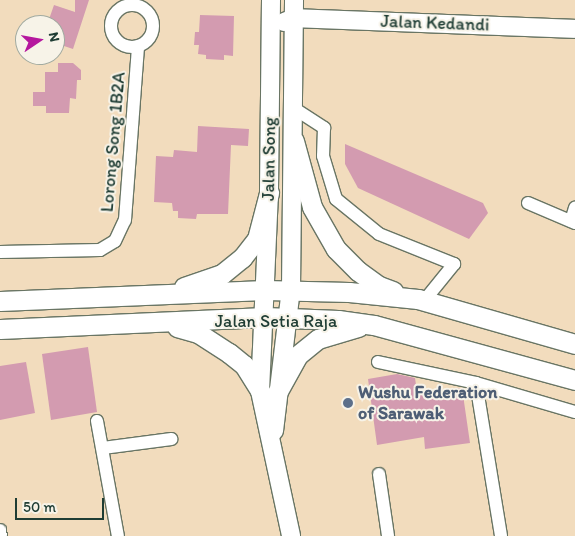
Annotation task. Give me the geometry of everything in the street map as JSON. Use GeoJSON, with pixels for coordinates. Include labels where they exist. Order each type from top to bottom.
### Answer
{"type":"FeatureCollection","features":[{"type":"Feature","properties":{"kind":"main road","name":"Jalan Song"},"geometry":{"type":"LineString","coordinates":[[268,392],[265,290],[270,193],[271,0]]}},
{"type":"Feature","properties":{"kind":"main road","name":"Jalan Song"},"geometry":{"type":"LineString","coordinates":[[268,392],[289,317],[291,289],[295,109],[294,0]]}},
{"type":"Feature","properties":{"kind":"main road"},"geometry":{"type":"LineString","coordinates":[[270,116],[279,72],[283,24],[294,18]]}},
{"type":"Feature","properties":{"kind":"main road","name":"Jalan Kedandi"},"geometry":{"type":"LineString","coordinates":[[294,18],[575,29]]}},
{"type":"Feature","properties":{"kind":"main road"},"geometry":{"type":"LineString","coordinates":[[294,141],[312,207],[336,249],[379,286],[421,300]]}},
{"type":"Feature","properties":{"kind":"main road"},"geometry":{"type":"LineString","coordinates":[[156,294],[222,274],[242,258],[256,239],[270,193]]}},
{"type":"Feature","properties":{"kind":"main road","name":"Jalan Setia Raja"},"geometry":{"type":"LineString","coordinates":[[0,301],[291,289],[421,300],[575,344]]}},
{"type":"Feature","properties":{"kind":"main road","name":"Jalan Setia Raja"},"geometry":{"type":"LineString","coordinates":[[0,329],[289,317],[374,325],[575,380]]}},
{"type":"Feature","properties":{"kind":"main road"},"geometry":{"type":"LineString","coordinates":[[157,323],[198,333],[214,341],[244,365],[268,392],[274,454],[291,536]]}},
{"type":"Feature","properties":{"kind":"main road"},"geometry":{"type":"LineString","coordinates":[[268,392],[298,355],[318,339],[336,331],[374,325]]}},
{"type":"Feature","properties":{"kind":"street","name":"Lorong Song 1B2A"},"geometry":{"type":"LineString","coordinates":[[0,252],[100,250],[115,240],[125,220],[138,46]]}},
{"type":"Feature","properties":{"kind":"street"},"geometry":{"type":"LineString","coordinates":[[295,109],[324,128],[323,156],[336,199],[379,234],[454,264],[421,300]]}},
{"type":"Feature","properties":{"kind":"street"},"geometry":{"type":"LineString","coordinates":[[528,203],[573,222],[575,208]]}},
{"type":"Feature","properties":{"kind":"street"},"geometry":{"type":"LineString","coordinates":[[378,362],[476,383],[575,412]]}},
{"type":"Feature","properties":{"kind":"street"},"geometry":{"type":"LineString","coordinates":[[476,383],[501,536]]}},
{"type":"Feature","properties":{"kind":"street"},"geometry":{"type":"LineString","coordinates":[[97,421],[118,536]]}},
{"type":"Feature","properties":{"kind":"street"},"geometry":{"type":"LineString","coordinates":[[103,448],[172,439]]}},
{"type":"Feature","properties":{"kind":"street"},"geometry":{"type":"LineString","coordinates":[[379,474],[388,536]]}},
{"type":"Feature","properties":{"kind":"street"},"geometry":{"type":"LineString","coordinates":[[0,530],[1,536]]}},
{"type":"Feature","properties":{"kind":"building"},"geometry":{"type":"Polygon","coordinates":[[[75,0],[89,0],[73,49],[65,46],[65,15],[50,15],[54,5],[75,12],[75,0]]]}},
{"type":"Feature","properties":{"kind":"building"},"geometry":{"type":"Polygon","coordinates":[[[200,15],[234,16],[233,56],[224,55],[224,60],[206,59],[206,55],[198,54],[199,45],[194,45],[195,32],[199,32],[200,15]]]}},
{"type":"Feature","properties":{"kind":"building"},"geometry":{"type":"Polygon","coordinates":[[[65,63],[73,63],[81,70],[81,80],[77,80],[76,99],[70,98],[69,113],[46,113],[46,106],[33,106],[33,92],[45,92],[45,72],[58,72],[58,65],[65,65],[65,63]]]}},
{"type":"Feature","properties":{"kind":"building"},"geometry":{"type":"Polygon","coordinates":[[[198,126],[249,129],[248,146],[231,145],[228,214],[197,214],[196,219],[178,218],[178,211],[173,211],[172,203],[154,202],[156,156],[173,157],[174,150],[197,152],[198,126]]]}},
{"type":"Feature","properties":{"kind":"building"},"geometry":{"type":"Polygon","coordinates":[[[345,144],[483,203],[488,213],[469,239],[358,188],[345,164],[345,144]]]}},
{"type":"Feature","properties":{"kind":"building"},"geometry":{"type":"Polygon","coordinates":[[[88,347],[97,412],[51,420],[42,354],[88,347]]]}},
{"type":"Feature","properties":{"kind":"building"},"geometry":{"type":"Polygon","coordinates":[[[26,362],[35,413],[0,420],[0,366],[26,362]]]}},
{"type":"Feature","properties":{"kind":"building"},"geometry":{"type":"Polygon","coordinates":[[[397,374],[415,378],[417,392],[462,388],[470,443],[425,449],[424,437],[377,445],[368,379],[397,374]]]}},
{"type":"Feature","properties":{"kind":"place","name":"Wushu Federation of Sarawak"},"geometry":{"type":"Point","coordinates":[348,403]}}]}
